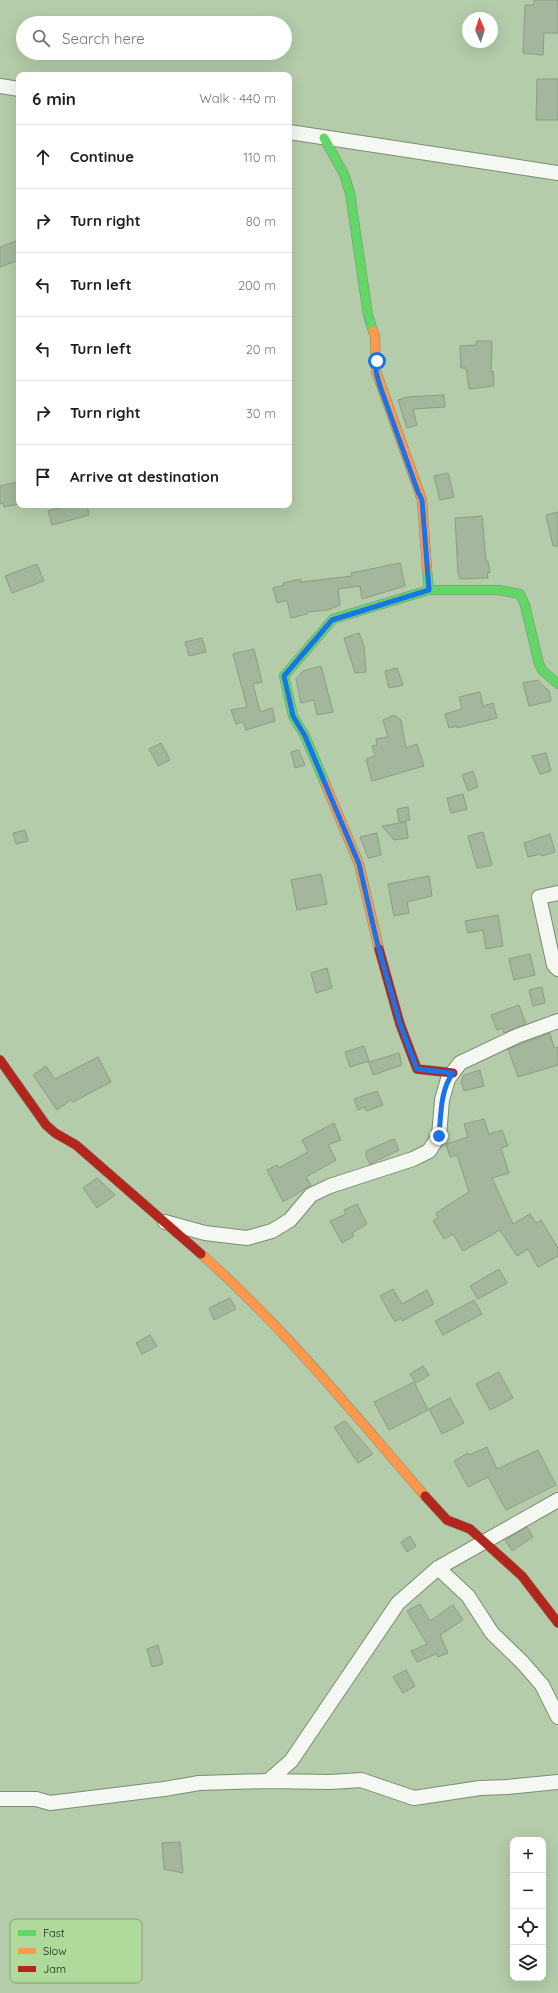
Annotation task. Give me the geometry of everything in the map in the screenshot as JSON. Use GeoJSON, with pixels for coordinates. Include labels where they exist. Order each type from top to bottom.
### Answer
{"type":"FeatureCollection","features":[{"type":"Feature","properties":{"kind":"street"},"geometry":{"type":"LineString","coordinates":[[0,86],[16,89]]}},
{"type":"Feature","properties":{"kind":"street"},"geometry":{"type":"LineString","coordinates":[[292,133],[558,173]]}},
{"type":"Feature","properties":{"kind":"street"},"geometry":{"type":"LineString","coordinates":[[324,138],[344,174],[350,193],[368,315],[376,336],[376,372],[422,500],[429,590]]}},
{"type":"Feature","properties":{"kind":"street"},"geometry":{"type":"LineString","coordinates":[[453,1073],[417,1069],[400,1024],[377,942],[359,864],[305,736],[293,716],[284,676],[332,620],[429,590],[498,590],[520,594],[525,605],[539,664],[543,671],[558,684]]}},
{"type":"Feature","properties":{"kind":"street"},"geometry":{"type":"LineString","coordinates":[[557,970],[539,897],[558,893]]}},
{"type":"Feature","properties":{"kind":"street"},"geometry":{"type":"LineString","coordinates":[[163,1221],[205,1233],[247,1238],[272,1231],[290,1220],[311,1195],[330,1186],[413,1159],[429,1151],[439,1136],[442,1100],[448,1079],[460,1063],[517,1036],[558,1021]]}},
{"type":"Feature","properties":{"kind":"street"},"geometry":{"type":"LineString","coordinates":[[0,1060],[46,1125],[55,1133],[76,1145],[237,1286],[347,1406],[435,1508],[447,1520],[470,1529],[522,1576],[558,1623]]}},
{"type":"Feature","properties":{"kind":"street"},"geometry":{"type":"LineString","coordinates":[[268,1781],[291,1761],[398,1603],[438,1568],[558,1500]]}},
{"type":"Feature","properties":{"kind":"street"},"geometry":{"type":"LineString","coordinates":[[438,1568],[468,1596],[492,1633],[522,1662],[542,1685],[558,1717]]}},
{"type":"Feature","properties":{"kind":"street"},"geometry":{"type":"LineString","coordinates":[[0,1799],[36,1799],[50,1803],[164,1789],[199,1782],[330,1782],[361,1780],[414,1798],[480,1788],[558,1782]]}},
{"type":"Feature","properties":{"kind":"building"},"geometry":{"type":"Polygon","coordinates":[[[534,0],[558,0],[558,33],[544,33],[543,55],[523,53],[525,5],[534,5],[534,0]]]}},
{"type":"Feature","properties":{"kind":"building"},"geometry":{"type":"Polygon","coordinates":[[[537,79],[558,79],[558,120],[536,120],[537,79]]]}},
{"type":"Feature","properties":{"kind":"building"},"geometry":{"type":"Polygon","coordinates":[[[16,241],[16,261],[0,267],[0,247],[16,241]]]}},
{"type":"Feature","properties":{"kind":"building"},"geometry":{"type":"Polygon","coordinates":[[[476,341],[492,341],[491,372],[493,371],[494,386],[469,389],[466,368],[461,368],[460,346],[476,345],[476,341]]]}},
{"type":"Feature","properties":{"kind":"building"},"geometry":{"type":"Polygon","coordinates":[[[444,395],[445,407],[413,409],[417,425],[407,428],[398,400],[407,397],[444,395]]]}},
{"type":"Feature","properties":{"kind":"building"},"geometry":{"type":"Polygon","coordinates":[[[448,473],[454,497],[440,500],[434,476],[448,473]]]}},
{"type":"Feature","properties":{"kind":"building"},"geometry":{"type":"Polygon","coordinates":[[[16,482],[16,505],[4,507],[3,503],[0,504],[0,486],[16,482]]]}},
{"type":"Feature","properties":{"kind":"building"},"geometry":{"type":"Polygon","coordinates":[[[59,508],[88,508],[89,515],[52,525],[48,511],[59,508]]]}},
{"type":"Feature","properties":{"kind":"building"},"geometry":{"type":"Polygon","coordinates":[[[558,512],[558,546],[553,546],[546,515],[558,512]]]}},
{"type":"Feature","properties":{"kind":"building"},"geometry":{"type":"Polygon","coordinates":[[[482,516],[486,561],[488,561],[490,573],[487,573],[488,578],[460,579],[458,573],[455,518],[482,516]]]}},
{"type":"Feature","properties":{"kind":"building"},"geometry":{"type":"Polygon","coordinates":[[[400,563],[405,586],[362,599],[360,586],[338,589],[340,605],[328,610],[307,612],[307,614],[291,618],[287,600],[277,603],[273,588],[284,585],[283,583],[301,579],[301,582],[352,576],[351,573],[400,563]]]}},
{"type":"Feature","properties":{"kind":"building"},"geometry":{"type":"Polygon","coordinates":[[[37,564],[44,581],[12,593],[5,576],[37,564]]]}},
{"type":"Feature","properties":{"kind":"building"},"geometry":{"type":"Polygon","coordinates":[[[359,633],[364,646],[366,672],[355,673],[344,638],[359,633]]]}},
{"type":"Feature","properties":{"kind":"building"},"geometry":{"type":"Polygon","coordinates":[[[202,638],[206,652],[189,656],[185,642],[202,638]]]}},
{"type":"Feature","properties":{"kind":"building"},"geometry":{"type":"Polygon","coordinates":[[[254,649],[262,682],[253,684],[260,712],[272,708],[275,721],[246,730],[243,722],[236,724],[231,710],[247,707],[233,654],[254,649]]]}},
{"type":"Feature","properties":{"kind":"building"},"geometry":{"type":"Polygon","coordinates":[[[321,666],[333,712],[317,715],[314,700],[301,703],[296,679],[303,671],[321,666]]]}},
{"type":"Feature","properties":{"kind":"building"},"geometry":{"type":"Polygon","coordinates":[[[397,668],[403,685],[389,688],[385,671],[397,668]]]}},
{"type":"Feature","properties":{"kind":"building"},"geometry":{"type":"Polygon","coordinates":[[[537,680],[549,691],[551,701],[529,706],[523,683],[537,680]]]}},
{"type":"Feature","properties":{"kind":"building"},"geometry":{"type":"Polygon","coordinates":[[[480,692],[483,706],[493,703],[497,718],[457,728],[457,726],[449,728],[445,714],[462,709],[459,697],[480,692]]]}},
{"type":"Feature","properties":{"kind":"building"},"geometry":{"type":"Polygon","coordinates":[[[394,715],[401,720],[406,748],[417,744],[424,766],[372,781],[366,759],[375,756],[372,746],[377,745],[376,739],[388,737],[383,720],[394,715]]]}},
{"type":"Feature","properties":{"kind":"building"},"geometry":{"type":"Polygon","coordinates":[[[161,743],[170,760],[158,766],[149,749],[161,743]]]}},
{"type":"Feature","properties":{"kind":"building"},"geometry":{"type":"Polygon","coordinates":[[[299,750],[305,765],[295,768],[291,752],[299,750]]]}},
{"type":"Feature","properties":{"kind":"building"},"geometry":{"type":"Polygon","coordinates":[[[546,753],[551,771],[540,774],[532,756],[546,753]]]}},
{"type":"Feature","properties":{"kind":"building"},"geometry":{"type":"Polygon","coordinates":[[[473,771],[478,787],[468,791],[462,775],[473,771]]]}},
{"type":"Feature","properties":{"kind":"building"},"geometry":{"type":"Polygon","coordinates":[[[463,794],[467,809],[451,813],[447,798],[463,794]]]}},
{"type":"Feature","properties":{"kind":"building"},"geometry":{"type":"Polygon","coordinates":[[[408,807],[410,820],[399,822],[397,809],[408,807]]]}},
{"type":"Feature","properties":{"kind":"building"},"geometry":{"type":"Polygon","coordinates":[[[406,822],[408,838],[394,840],[382,826],[406,822]]]}},
{"type":"Feature","properties":{"kind":"building"},"geometry":{"type":"Polygon","coordinates":[[[25,830],[28,841],[16,844],[13,833],[25,830]]]}},
{"type":"Feature","properties":{"kind":"building"},"geometry":{"type":"Polygon","coordinates":[[[483,832],[492,865],[477,868],[468,836],[483,832]]]}},
{"type":"Feature","properties":{"kind":"building"},"geometry":{"type":"Polygon","coordinates":[[[377,833],[381,855],[368,858],[360,837],[377,833]]]}},
{"type":"Feature","properties":{"kind":"building"},"geometry":{"type":"Polygon","coordinates":[[[550,834],[555,852],[542,856],[541,854],[528,857],[524,843],[550,834]]]}},
{"type":"Feature","properties":{"kind":"building"},"geometry":{"type":"Polygon","coordinates":[[[321,874],[327,904],[297,910],[291,880],[321,874]]]}},
{"type":"Feature","properties":{"kind":"building"},"geometry":{"type":"Polygon","coordinates":[[[429,876],[432,896],[407,902],[409,913],[394,916],[388,884],[429,876]]]}},
{"type":"Feature","properties":{"kind":"building"},"geometry":{"type":"Polygon","coordinates":[[[498,915],[503,946],[486,949],[483,930],[468,933],[465,921],[498,915]]]}},
{"type":"Feature","properties":{"kind":"building"},"geometry":{"type":"Polygon","coordinates":[[[530,954],[535,975],[514,980],[509,959],[530,954]]]}},
{"type":"Feature","properties":{"kind":"building"},"geometry":{"type":"Polygon","coordinates":[[[327,968],[332,988],[316,993],[311,973],[327,968]]]}},
{"type":"Feature","properties":{"kind":"building"},"geometry":{"type":"Polygon","coordinates":[[[542,987],[545,1003],[533,1006],[529,990],[542,987]]]}},
{"type":"Feature","properties":{"kind":"building"},"geometry":{"type":"Polygon","coordinates":[[[519,1005],[526,1024],[504,1033],[503,1028],[497,1030],[491,1015],[519,1005]]]}},
{"type":"Feature","properties":{"kind":"building"},"geometry":{"type":"Polygon","coordinates":[[[550,1033],[554,1048],[558,1047],[558,1065],[518,1077],[508,1049],[550,1033]]]}},
{"type":"Feature","properties":{"kind":"building"},"geometry":{"type":"Polygon","coordinates":[[[364,1046],[369,1061],[350,1067],[345,1052],[364,1046]]]}},
{"type":"Feature","properties":{"kind":"building"},"geometry":{"type":"Polygon","coordinates":[[[399,1053],[402,1065],[373,1075],[369,1062],[399,1053]]]}},
{"type":"Feature","properties":{"kind":"building"},"geometry":{"type":"Polygon","coordinates":[[[98,1057],[111,1082],[73,1102],[71,1100],[57,1110],[33,1075],[46,1066],[55,1079],[98,1057]]]}},
{"type":"Feature","properties":{"kind":"building"},"geometry":{"type":"Polygon","coordinates":[[[480,1070],[484,1086],[464,1091],[461,1081],[464,1075],[480,1070]]]}},
{"type":"Feature","properties":{"kind":"building"},"geometry":{"type":"Polygon","coordinates":[[[377,1091],[383,1105],[366,1111],[365,1107],[358,1110],[354,1099],[377,1091]]]}},
{"type":"Feature","properties":{"kind":"building"},"geometry":{"type":"Polygon","coordinates":[[[484,1119],[489,1134],[502,1130],[508,1146],[501,1148],[509,1173],[492,1178],[513,1224],[530,1214],[536,1223],[541,1220],[558,1248],[558,1256],[538,1267],[528,1249],[517,1256],[500,1230],[463,1251],[453,1234],[444,1239],[433,1221],[438,1218],[436,1213],[469,1192],[457,1155],[450,1157],[446,1144],[468,1137],[464,1124],[484,1119]]]}},
{"type":"Feature","properties":{"kind":"building"},"geometry":{"type":"Polygon","coordinates":[[[334,1123],[341,1140],[328,1145],[336,1160],[306,1177],[311,1185],[283,1202],[267,1170],[277,1165],[279,1168],[308,1152],[302,1140],[334,1123]]]}},
{"type":"Feature","properties":{"kind":"building"},"geometry":{"type":"Polygon","coordinates":[[[394,1139],[399,1150],[370,1164],[366,1156],[366,1151],[394,1139]]]}},
{"type":"Feature","properties":{"kind":"building"},"geometry":{"type":"Polygon","coordinates":[[[97,1178],[115,1195],[97,1208],[83,1188],[97,1178]]]}},
{"type":"Feature","properties":{"kind":"building"},"geometry":{"type":"Polygon","coordinates":[[[357,1204],[367,1224],[352,1233],[354,1236],[342,1243],[330,1221],[346,1214],[344,1210],[357,1204]]]}},
{"type":"Feature","properties":{"kind":"building"},"geometry":{"type":"Polygon","coordinates":[[[499,1269],[507,1283],[478,1299],[470,1286],[499,1269]]]}},
{"type":"Feature","properties":{"kind":"building"},"geometry":{"type":"Polygon","coordinates":[[[393,1289],[402,1304],[427,1290],[434,1304],[402,1321],[401,1318],[395,1322],[380,1296],[393,1289]]]}},
{"type":"Feature","properties":{"kind":"building"},"geometry":{"type":"Polygon","coordinates":[[[230,1298],[236,1309],[214,1320],[209,1308],[230,1298]]]}},
{"type":"Feature","properties":{"kind":"building"},"geometry":{"type":"Polygon","coordinates":[[[474,1300],[482,1314],[443,1335],[435,1321],[474,1300]]]}},
{"type":"Feature","properties":{"kind":"building"},"geometry":{"type":"Polygon","coordinates":[[[150,1335],[157,1346],[142,1354],[136,1343],[150,1335]]]}},
{"type":"Feature","properties":{"kind":"building"},"geometry":{"type":"Polygon","coordinates":[[[423,1366],[429,1375],[416,1383],[410,1374],[423,1366]]]}},
{"type":"Feature","properties":{"kind":"building"},"geometry":{"type":"Polygon","coordinates":[[[499,1372],[513,1398],[490,1410],[476,1384],[499,1372]]]}},
{"type":"Feature","properties":{"kind":"building"},"geometry":{"type":"Polygon","coordinates":[[[414,1382],[428,1410],[389,1430],[374,1402],[414,1382]]]}},
{"type":"Feature","properties":{"kind":"building"},"geometry":{"type":"Polygon","coordinates":[[[450,1398],[464,1423],[442,1434],[429,1409],[450,1398]]]}},
{"type":"Feature","properties":{"kind":"building"},"geometry":{"type":"Polygon","coordinates":[[[345,1421],[373,1454],[358,1463],[334,1427],[345,1421]]]}},
{"type":"Feature","properties":{"kind":"building"},"geometry":{"type":"Polygon","coordinates":[[[487,1447],[497,1469],[538,1450],[556,1485],[506,1510],[488,1477],[468,1487],[454,1461],[468,1453],[469,1455],[487,1447]]]}},
{"type":"Feature","properties":{"kind":"building"},"geometry":{"type":"Polygon","coordinates":[[[527,1527],[533,1537],[512,1551],[505,1540],[527,1527]]]}},
{"type":"Feature","properties":{"kind":"building"},"geometry":{"type":"Polygon","coordinates":[[[410,1536],[416,1546],[407,1552],[401,1542],[410,1536]]]}},
{"type":"Feature","properties":{"kind":"building"},"geometry":{"type":"Polygon","coordinates":[[[420,1604],[430,1621],[453,1605],[463,1620],[440,1635],[448,1653],[438,1657],[436,1654],[417,1662],[411,1651],[427,1644],[407,1611],[420,1604]]]}},
{"type":"Feature","properties":{"kind":"building"},"geometry":{"type":"Polygon","coordinates":[[[158,1645],[163,1664],[152,1667],[147,1649],[158,1645]]]}},
{"type":"Feature","properties":{"kind":"building"},"geometry":{"type":"Polygon","coordinates":[[[406,1670],[415,1686],[403,1693],[393,1677],[406,1670]]]}},
{"type":"Feature","properties":{"kind":"building"},"geometry":{"type":"Polygon","coordinates":[[[180,1842],[183,1873],[164,1869],[162,1843],[180,1842]]]}},
{"type":"Feature","properties":{"kind":"traffic: fast"},"geometry":{"type":"LineString","coordinates":[[324,138],[344,174],[350,193],[368,315],[373,331]]}},
{"type":"Feature","properties":{"kind":"traffic: fast"},"geometry":{"type":"LineString","coordinates":[[427,569],[429,590],[498,590],[520,594],[525,605],[539,664],[543,671],[558,684]]}},
{"type":"Feature","properties":{"kind":"traffic: fast"},"geometry":{"type":"LineString","coordinates":[[325,783],[305,736],[293,716],[284,676],[333,619],[429,590]]}},
{"type":"Feature","properties":{"kind":"traffic: slow"},"geometry":{"type":"LineString","coordinates":[[373,331],[375,336],[376,371],[422,500],[427,569]]}},
{"type":"Feature","properties":{"kind":"traffic: slow"},"geometry":{"type":"LineString","coordinates":[[325,783],[359,864],[379,949]]}},
{"type":"Feature","properties":{"kind":"traffic: slow"},"geometry":{"type":"LineString","coordinates":[[201,1254],[231,1281],[289,1340],[425,1496]]}},
{"type":"Feature","properties":{"kind":"traffic: jam"},"geometry":{"type":"LineString","coordinates":[[379,949],[400,1024],[417,1069],[453,1073]]}},
{"type":"Feature","properties":{"kind":"traffic: jam"},"geometry":{"type":"LineString","coordinates":[[0,1060],[46,1125],[55,1133],[76,1145],[201,1254]]}},
{"type":"Feature","properties":{"kind":"traffic: jam"},"geometry":{"type":"LineString","coordinates":[[425,1496],[447,1520],[470,1529],[522,1576],[558,1623]]}},
{"type":"Feature","properties":{"kind":"route"},"geometry":{"type":"LineString","coordinates":[[377,361],[376,372],[380,386],[422,500],[429,590],[332,620],[284,676],[293,716],[305,736],[359,864],[377,942],[400,1024],[417,1069],[453,1073],[448,1079],[442,1100],[439,1136]]}}]}
